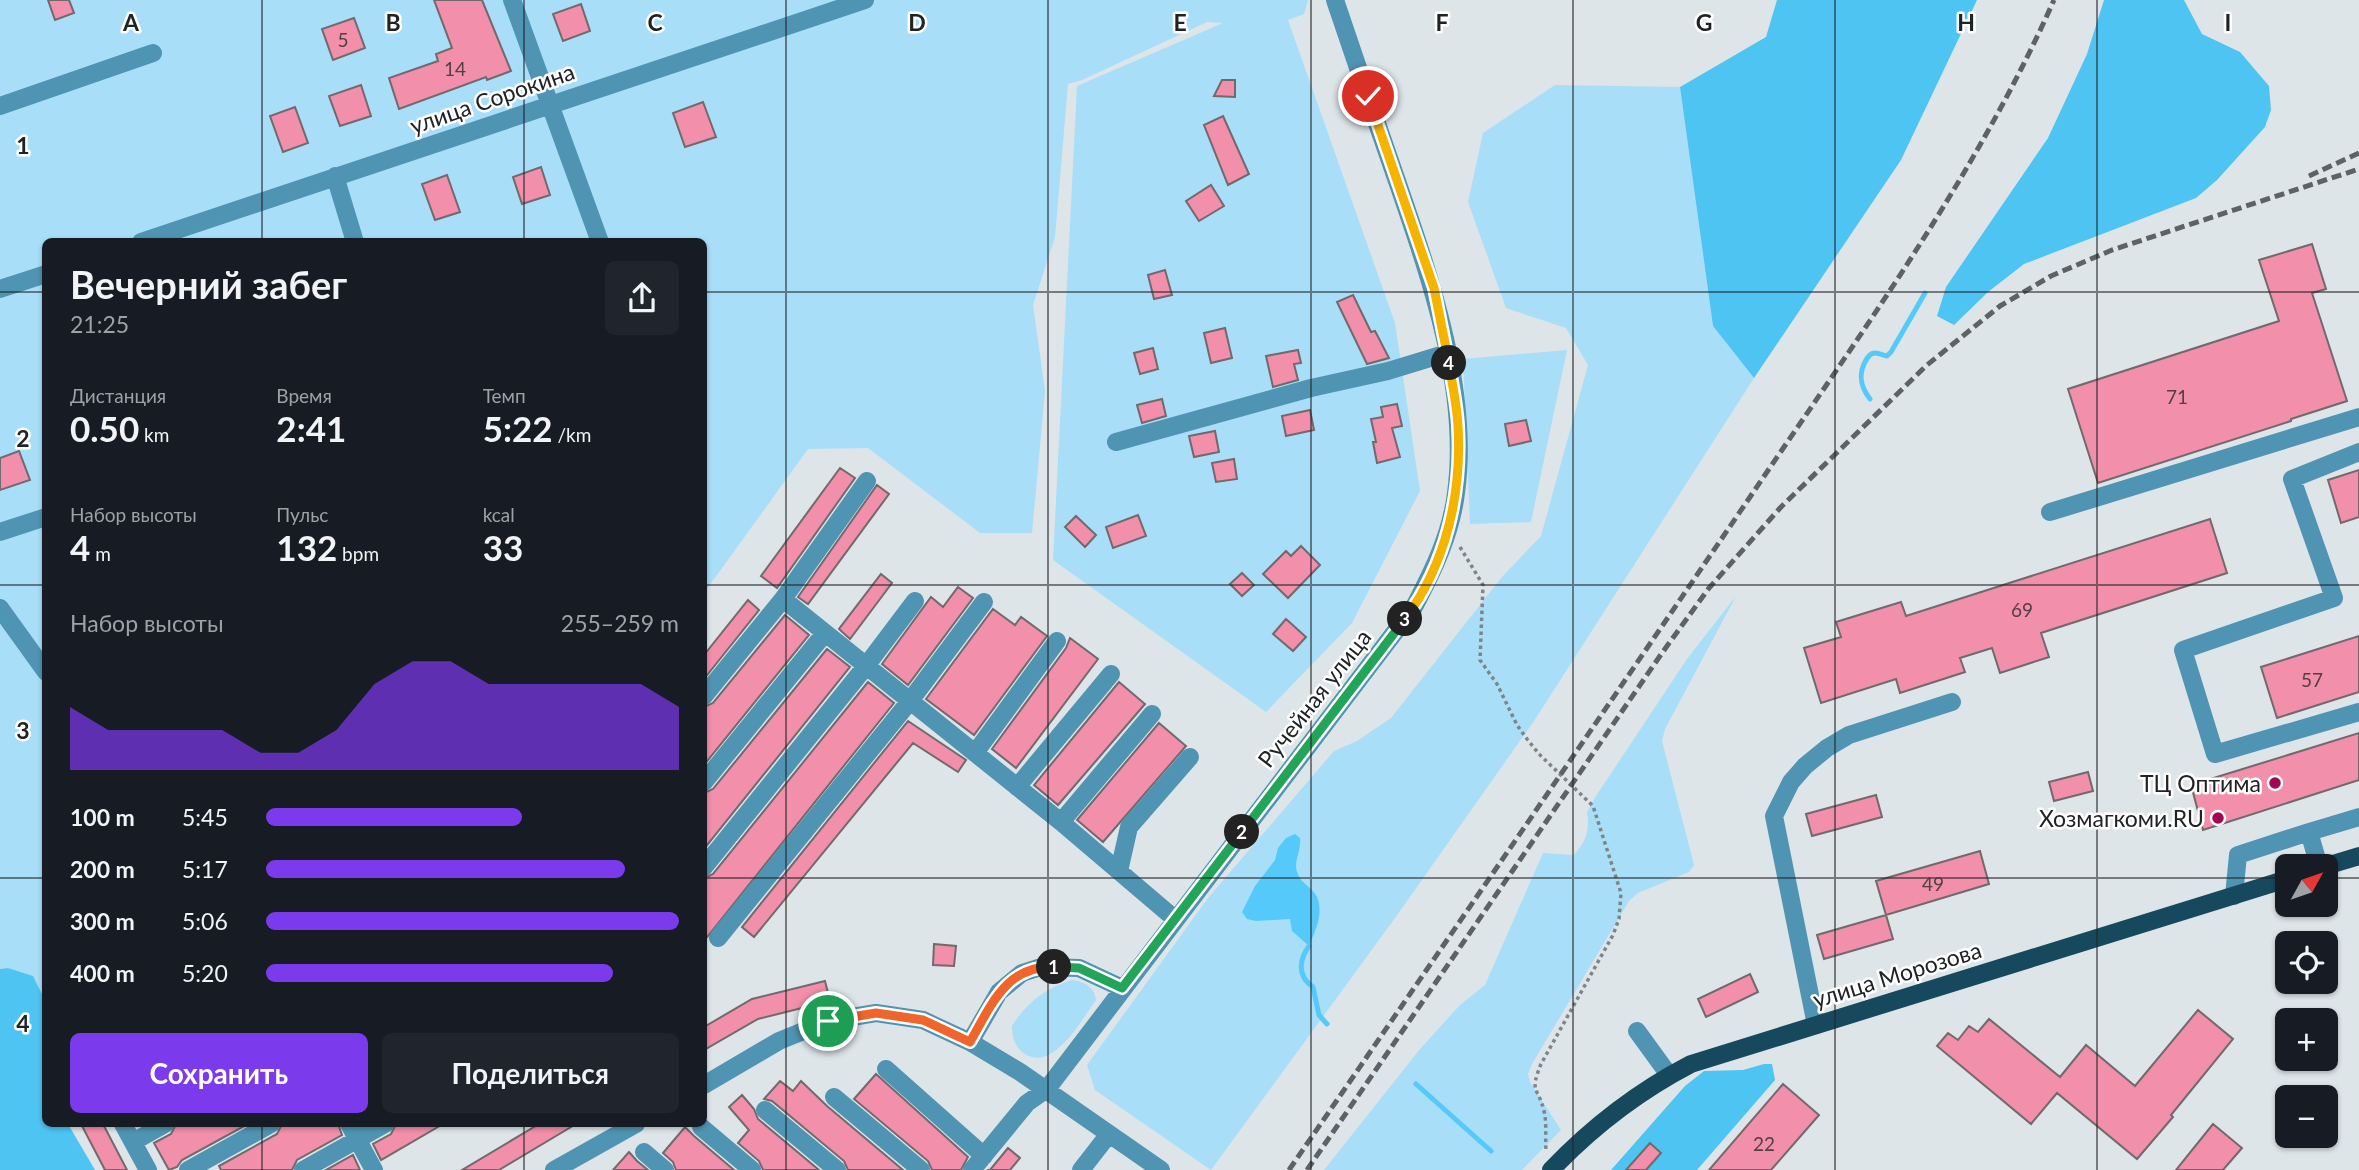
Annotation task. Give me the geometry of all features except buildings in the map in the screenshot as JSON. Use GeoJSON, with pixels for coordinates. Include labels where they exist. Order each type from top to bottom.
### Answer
{"type":"FeatureCollection","features":[{"type":"Feature","properties":{"kind":"main road"},"geometry":{"type":"LineString","coordinates":[[2338,862],[2359,856]]}},
{"type":"Feature","properties":{"kind":"main road","name":"улица Морозова"},"geometry":{"type":"LineString","coordinates":[[1549,1165],[1606,1117],[1646,1088],[1713,1056],[2275,883]]}},
{"type":"Feature","properties":{"kind":"street"},"geometry":{"type":"LineString","coordinates":[[512,0],[599,238]]}},
{"type":"Feature","properties":{"kind":"street","name":"Ручейная улица"},"geometry":{"type":"LineString","coordinates":[[972,1170],[1027,1103],[1046,1089],[1414,607],[1434,569],[1449,528],[1456,494],[1458,424],[1434,288],[1335,0]]}},
{"type":"Feature","properties":{"kind":"street","name":"улица Сорокина"},"geometry":{"type":"LineString","coordinates":[[153,238],[859,1]]}},
{"type":"Feature","properties":{"kind":"street"},"geometry":{"type":"LineString","coordinates":[[0,106],[153,53]]}},
{"type":"Feature","properties":{"kind":"street"},"geometry":{"type":"LineString","coordinates":[[335,176],[354,238]]}},
{"type":"Feature","properties":{"kind":"street"},"geometry":{"type":"LineString","coordinates":[[0,289],[42,275]]}},
{"type":"Feature","properties":{"kind":"street"},"geometry":{"type":"LineString","coordinates":[[1116,442],[1447,353]]}},
{"type":"Feature","properties":{"kind":"street"},"geometry":{"type":"LineString","coordinates":[[2050,512],[2359,417]]}},
{"type":"Feature","properties":{"kind":"street"},"geometry":{"type":"LineString","coordinates":[[2359,452],[2292,479],[2334,598],[2183,650],[2215,754],[2359,712]]}},
{"type":"Feature","properties":{"kind":"street"},"geometry":{"type":"LineString","coordinates":[[707,692],[783,599],[867,481]]}},
{"type":"Feature","properties":{"kind":"street"},"geometry":{"type":"LineString","coordinates":[[0,532],[42,518]]}},
{"type":"Feature","properties":{"kind":"street"},"geometry":{"type":"LineString","coordinates":[[783,599],[1060,822],[1175,919]]}},
{"type":"Feature","properties":{"kind":"street"},"geometry":{"type":"LineString","coordinates":[[707,863],[915,601]]}},
{"type":"Feature","properties":{"kind":"street"},"geometry":{"type":"LineString","coordinates":[[718,938],[910,701],[984,602]]}},
{"type":"Feature","properties":{"kind":"street"},"geometry":{"type":"LineString","coordinates":[[0,608],[42,666]]}},
{"type":"Feature","properties":{"kind":"street"},"geometry":{"type":"LineString","coordinates":[[707,778],[825,633]]}},
{"type":"Feature","properties":{"kind":"street"},"geometry":{"type":"LineString","coordinates":[[975,753],[1057,641]]}},
{"type":"Feature","properties":{"kind":"street"},"geometry":{"type":"LineString","coordinates":[[1017,787],[1111,674]]}},
{"type":"Feature","properties":{"kind":"street"},"geometry":{"type":"LineString","coordinates":[[1815,1025],[1774,816],[1791,782],[1827,748],[1849,735],[1952,702]]}},
{"type":"Feature","properties":{"kind":"street"},"geometry":{"type":"LineString","coordinates":[[1060,822],[1152,715]]}},
{"type":"Feature","properties":{"kind":"street"},"geometry":{"type":"LineString","coordinates":[[1119,871],[1129,827],[1190,757]]}},
{"type":"Feature","properties":{"kind":"street"},"geometry":{"type":"LineString","coordinates":[[2234,896],[2238,855],[2359,817]]}},
{"type":"Feature","properties":{"kind":"street"},"geometry":{"type":"LineString","coordinates":[[2309,832],[2315,854]]}},
{"type":"Feature","properties":{"kind":"street"},"geometry":{"type":"LineString","coordinates":[[970,1042],[999,992],[1022,973],[1041,967],[1079,968],[1122,988]]}},
{"type":"Feature","properties":{"kind":"street"},"geometry":{"type":"LineString","coordinates":[[707,1083],[779,1041],[828,1021],[876,1013],[923,1020],[970,1042],[1046,1089],[1161,1170]]}},
{"type":"Feature","properties":{"kind":"street"},"geometry":{"type":"LineString","coordinates":[[1637,1031],[1669,1075]]}},
{"type":"Feature","properties":{"kind":"street"},"geometry":{"type":"LineString","coordinates":[[886,1069],[984,1156]]}},
{"type":"Feature","properties":{"kind":"street"},"geometry":{"type":"LineString","coordinates":[[834,1097],[921,1170]]}},
{"type":"Feature","properties":{"kind":"street"},"geometry":{"type":"LineString","coordinates":[[765,1110],[837,1170]]}},
{"type":"Feature","properties":{"kind":"street"},"geometry":{"type":"LineString","coordinates":[[125,1127],[148,1170]]}},
{"type":"Feature","properties":{"kind":"street"},"geometry":{"type":"LineString","coordinates":[[133,1142],[160,1127]]}},
{"type":"Feature","properties":{"kind":"street"},"geometry":{"type":"LineString","coordinates":[[188,1170],[266,1127]]}},
{"type":"Feature","properties":{"kind":"street"},"geometry":{"type":"LineString","coordinates":[[351,1127],[374,1170]]}},
{"type":"Feature","properties":{"kind":"street"},"geometry":{"type":"LineString","coordinates":[[303,1170],[380,1127]]}},
{"type":"Feature","properties":{"kind":"street"},"geometry":{"type":"LineString","coordinates":[[554,1170],[631,1127]]}},
{"type":"Feature","properties":{"kind":"street"},"geometry":{"type":"LineString","coordinates":[[701,1127],[752,1170]]}},
{"type":"Feature","properties":{"kind":"street"},"geometry":{"type":"LineString","coordinates":[[1081,1170],[1109,1134]]}},
{"type":"Feature","properties":{"kind":"street"},"geometry":{"type":"LineString","coordinates":[[644,1152],[665,1170]]}},
{"type":"Feature","properties":{"kind":"path"},"geometry":{"type":"LineString","coordinates":[[1449,528],[1483,585],[1480,660],[1497,684],[1517,725],[1539,754],[1593,806],[1621,893],[1619,919],[1613,935],[1535,1078],[1535,1090],[1544,1111],[1549,1165]]}},
{"type":"Feature","properties":{"kind":"shaded area"},"geometry":{"type":"Polygon","coordinates":[[[0,0],[1308,0],[1304,14],[1288,20],[1395,323],[1420,491],[1352,623],[1266,712],[1053,560],[1077,86],[1223,23],[1207,22],[1068,84],[1055,237],[1033,305],[1045,391],[1032,533],[980,533],[868,448],[808,449],[707,589],[707,238],[42,238],[42,994],[33,976],[8,968],[0,969],[0,0]]]}},
{"type":"Feature","properties":{"kind":"shaded area"},"geometry":{"type":"Polygon","coordinates":[[[1777,0],[1977,0],[1901,160],[1754,378],[1713,326],[1680,87],[1766,37],[1777,0]]]}},
{"type":"Feature","properties":{"kind":"shaded area"},"geometry":{"type":"Polygon","coordinates":[[[2104,0],[2184,0],[2202,34],[2240,52],[2269,86],[2271,110],[2265,127],[2217,180],[2196,198],[2024,264],[1988,292],[1954,325],[1937,316],[1946,287],[2048,138],[2087,54],[2104,0]]]}},
{"type":"Feature","properties":{"kind":"shaded area"},"geometry":{"type":"Polygon","coordinates":[[[1555,85],[1680,87],[1713,326],[1754,378],[1534,721],[1395,918],[1211,1170],[1095,1090],[1087,1065],[1208,898],[1334,751],[1357,741],[1391,718],[1502,577],[1541,536],[1588,365],[1566,328],[1506,308],[1468,202],[1483,133],[1555,85]]]}},
{"type":"Feature","properties":{"kind":"shaded area"},"geometry":{"type":"Polygon","coordinates":[[[1567,350],[1531,522],[1470,524],[1463,359],[1567,350]]]}},
{"type":"Feature","properties":{"kind":"shaded area"},"geometry":{"type":"Polygon","coordinates":[[[1736,596],[1665,729],[1662,741],[1694,865],[1689,872],[1638,893],[1629,901],[1528,1074],[1530,1082],[1561,1130],[1522,1170],[1324,1170],[1420,1049],[1460,1005],[1485,985],[1543,853],[1573,855],[1581,846],[1587,830],[1587,812],[1596,796],[1687,659],[1736,596]]]}},
{"type":"Feature","properties":{"kind":"shaded area"},"geometry":{"type":"Polygon","coordinates":[[[1295,834],[1300,838],[1297,872],[1315,893],[1320,910],[1309,946],[1292,931],[1290,919],[1256,921],[1247,919],[1242,912],[1255,886],[1275,860],[1278,848],[1286,838],[1295,834]]]}},
{"type":"Feature","properties":{"kind":"shaded area"},"geometry":{"type":"Polygon","coordinates":[[[8,968],[33,976],[42,994],[42,1127],[70,1127],[95,1170],[0,1170],[0,969],[8,968]]]}},
{"type":"Feature","properties":{"kind":"shaded area"},"geometry":{"type":"Polygon","coordinates":[[[1071,980],[1088,986],[1096,1000],[1075,1031],[1056,1050],[1036,1058],[1025,1054],[1015,1042],[1012,1026],[1037,997],[1071,980]]]}},
{"type":"Feature","properties":{"kind":"shaded area"},"geometry":{"type":"Polygon","coordinates":[[[1772,1064],[1775,1080],[1697,1170],[1611,1170],[1685,1086],[1704,1071],[1743,1070],[1772,1064]]]}},
{"type":"Feature","properties":{"kind":"waterway"},"geometry":{"type":"LineString","coordinates":[[1870,399],[1861,380],[1866,360],[1872,354],[1887,356],[1891,352],[1925,293]]}},
{"type":"Feature","properties":{"kind":"waterway"},"geometry":{"type":"LineString","coordinates":[[1309,946],[1303,957],[1302,973],[1313,987],[1319,1015],[1327,1024]]}},
{"type":"Feature","properties":{"kind":"waterway"},"geometry":{"type":"LineString","coordinates":[[1416,1084],[1491,1151]]}},
{"type":"Feature","properties":{"kind":"railway"},"geometry":{"type":"LineString","coordinates":[[1289,1170],[1913,255],[1988,130],[2023,66],[2054,0]]}},
{"type":"Feature","properties":{"kind":"railway"},"geometry":{"type":"LineString","coordinates":[[2309,176],[2359,153]]}},
{"type":"Feature","properties":{"kind":"railway"},"geometry":{"type":"LineString","coordinates":[[1307,1170],[1709,588],[1781,507],[1927,365],[2000,306],[2051,276],[2112,250],[2359,169]]}},
{"type":"Feature","properties":{"kind":"place","name":"ТЦ Оптима"},"geometry":{"type":"Point","coordinates":[2275,783]}},
{"type":"Feature","properties":{"kind":"place","name":"Хозмагкоми.RU"},"geometry":{"type":"Point","coordinates":[2218,818]}},
{"type":"Feature","properties":{"kind":"route"},"geometry":{"type":"LineString","coordinates":[[828,1021],[876,1013],[923,1020],[970,1042],[999,992],[1022,973],[1041,967],[1079,968],[1122,988],[1414,607],[1434,569],[1449,528],[1456,494],[1458,424],[1434,288],[1368,96]]}}]}
